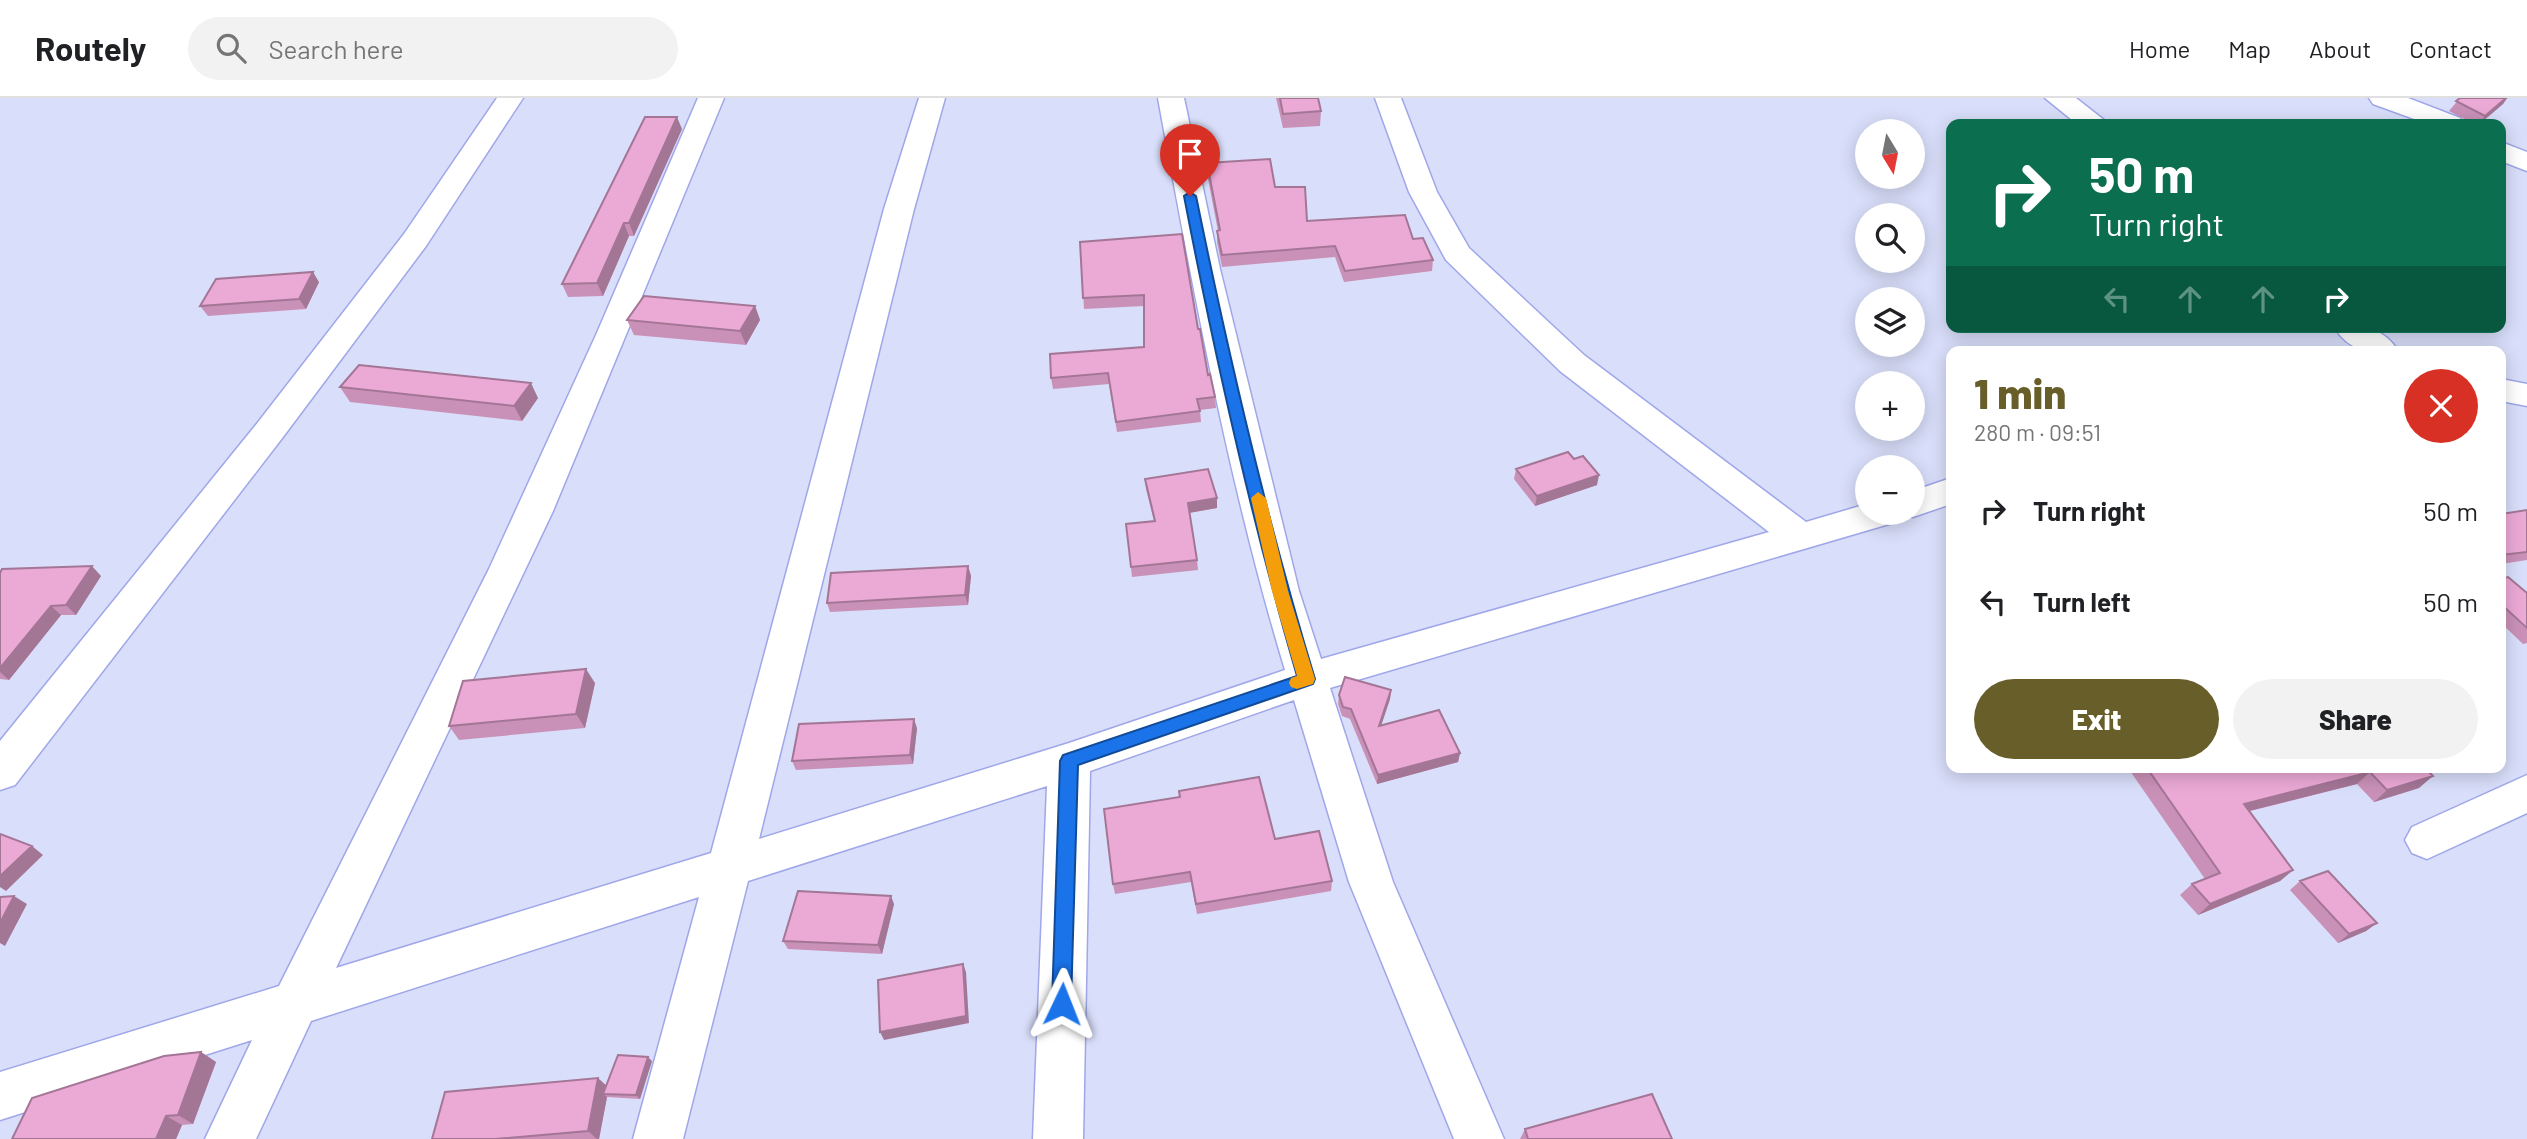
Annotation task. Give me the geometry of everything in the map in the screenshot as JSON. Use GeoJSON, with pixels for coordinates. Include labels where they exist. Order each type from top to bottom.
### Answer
{"type":"FeatureCollection","features":[{"type":"Feature","properties":{"kind":"street"},"geometry":{"type":"LineString","coordinates":[[0,772],[271,429],[406,251],[510,98]]}},
{"type":"Feature","properties":{"kind":"street"},"geometry":{"type":"LineString","coordinates":[[230,1139],[294,1002],[517,548],[630,296],[711,98]]}},
{"type":"Feature","properties":{"kind":"street"},"geometry":{"type":"LineString","coordinates":[[658,1139],[899,209],[932,98]]}},
{"type":"Feature","properties":{"kind":"street"},"geometry":{"type":"LineString","coordinates":[[1171,98],[1205,269],[1280,591],[1371,882],[1479,1139]]}},
{"type":"Feature","properties":{"kind":"street"},"geometry":{"type":"LineString","coordinates":[[1388,98],[1423,192],[1457,253],[1572,363],[1802,538]]}},
{"type":"Feature","properties":{"kind":"street"},"geometry":{"type":"LineString","coordinates":[[2058,98],[2088,119]]}},
{"type":"Feature","properties":{"kind":"street"},"geometry":{"type":"LineString","coordinates":[[2382,98],[2436,119]]}},
{"type":"Feature","properties":{"kind":"street"},"geometry":{"type":"LineString","coordinates":[[2506,152],[2527,163]]}},
{"type":"Feature","properties":{"kind":"street"},"geometry":{"type":"LineString","coordinates":[[2358,333],[2375,346]]}},
{"type":"Feature","properties":{"kind":"street"},"geometry":{"type":"LineString","coordinates":[[2506,391],[2527,395]]}},
{"type":"Feature","properties":{"kind":"street"},"geometry":{"type":"LineString","coordinates":[[1925,499],[1946,493]]}},
{"type":"Feature","properties":{"kind":"street"},"geometry":{"type":"LineString","coordinates":[[0,1096],[1069,761],[1307,679],[1855,522]]}},
{"type":"Feature","properties":{"kind":"street"},"geometry":{"type":"LineString","coordinates":[[1058,1139],[1069,761]]}},
{"type":"Feature","properties":{"kind":"street"},"geometry":{"type":"LineString","coordinates":[[2427,840],[2527,793]]}},
{"type":"Feature","properties":{"kind":"building"},"geometry":{"type":"Polygon","coordinates":[[[1280,98],[1318,98],[1321,111],[1283,114],[1280,98]]]}},
{"type":"Feature","properties":{"kind":"building"},"geometry":{"type":"Polygon","coordinates":[[[2460,98],[2506,98],[2485,116],[2456,101],[2460,98]]]}},
{"type":"Feature","properties":{"kind":"building"},"geometry":{"type":"Polygon","coordinates":[[[645,117],[677,117],[629,223],[624,223],[597,283],[562,284],[645,117]]]}},
{"type":"Feature","properties":{"kind":"building"},"geometry":{"type":"Polygon","coordinates":[[[1270,159],[1275,187],[1305,187],[1307,221],[1405,215],[1413,239],[1423,238],[1433,260],[1345,271],[1335,246],[1222,255],[1207,163],[1270,159]]]}},
{"type":"Feature","properties":{"kind":"building"},"geometry":{"type":"Polygon","coordinates":[[[1182,234],[1198,329],[1215,397],[1197,399],[1200,411],[1116,422],[1108,373],[1051,378],[1050,354],[1144,347],[1144,295],[1083,298],[1080,242],[1182,234]]]}},
{"type":"Feature","properties":{"kind":"building"},"geometry":{"type":"Polygon","coordinates":[[[313,272],[299,299],[200,306],[216,279],[313,272]]]}},
{"type":"Feature","properties":{"kind":"building"},"geometry":{"type":"Polygon","coordinates":[[[644,296],[755,306],[740,331],[627,320],[644,296]]]}},
{"type":"Feature","properties":{"kind":"building"},"geometry":{"type":"Polygon","coordinates":[[[359,365],[531,383],[514,406],[340,387],[359,365]]]}},
{"type":"Feature","properties":{"kind":"building"},"geometry":{"type":"Polygon","coordinates":[[[1568,452],[1574,459],[1583,456],[1599,475],[1537,496],[1516,469],[1568,452]]]}},
{"type":"Feature","properties":{"kind":"building"},"geometry":{"type":"Polygon","coordinates":[[[1208,469],[1217,498],[1188,503],[1197,560],[1131,567],[1126,524],[1155,521],[1145,479],[1208,469]]]}},
{"type":"Feature","properties":{"kind":"building"},"geometry":{"type":"Polygon","coordinates":[[[2527,510],[2527,552],[2506,554],[2506,513],[2527,510]]]}},
{"type":"Feature","properties":{"kind":"building"},"geometry":{"type":"Polygon","coordinates":[[[92,566],[66,605],[51,606],[0,668],[2,569],[92,566]]]}},
{"type":"Feature","properties":{"kind":"building"},"geometry":{"type":"Polygon","coordinates":[[[968,566],[965,595],[827,603],[831,573],[968,566]]]}},
{"type":"Feature","properties":{"kind":"building"},"geometry":{"type":"Polygon","coordinates":[[[2506,578],[2527,593],[2527,628],[2506,609],[2506,578]]]}},
{"type":"Feature","properties":{"kind":"building"},"geometry":{"type":"Polygon","coordinates":[[[586,669],[576,714],[449,726],[463,681],[586,669]]]}},
{"type":"Feature","properties":{"kind":"building"},"geometry":{"type":"Polygon","coordinates":[[[1345,677],[1391,690],[1379,726],[1439,710],[1460,753],[1378,775],[1351,709],[1343,707],[1339,695],[1345,677]]]}},
{"type":"Feature","properties":{"kind":"building"},"geometry":{"type":"Polygon","coordinates":[[[914,719],[910,755],[792,761],[799,724],[914,719]]]}},
{"type":"Feature","properties":{"kind":"building"},"geometry":{"type":"Polygon","coordinates":[[[2150,773],[2366,773],[2244,804],[2293,870],[2210,904],[2192,884],[2220,873],[2150,773]]]}},
{"type":"Feature","properties":{"kind":"building"},"geometry":{"type":"Polygon","coordinates":[[[2371,773],[2430,773],[2433,776],[2387,790],[2371,773]]]}},
{"type":"Feature","properties":{"kind":"building"},"geometry":{"type":"Polygon","coordinates":[[[1259,777],[1275,839],[1319,831],[1332,881],[1196,904],[1190,872],[1113,884],[1104,809],[1180,797],[1179,791],[1259,777]]]}},
{"type":"Feature","properties":{"kind":"building"},"geometry":{"type":"Polygon","coordinates":[[[0,834],[32,846],[0,876],[0,834]]]}},
{"type":"Feature","properties":{"kind":"building"},"geometry":{"type":"Polygon","coordinates":[[[2328,871],[2377,923],[2349,934],[2300,881],[2328,871]]]}},
{"type":"Feature","properties":{"kind":"building"},"geometry":{"type":"Polygon","coordinates":[[[798,891],[891,896],[878,945],[783,941],[798,891]]]}},
{"type":"Feature","properties":{"kind":"building"},"geometry":{"type":"Polygon","coordinates":[[[14,896],[0,923],[0,897],[14,896]]]}},
{"type":"Feature","properties":{"kind":"building"},"geometry":{"type":"Polygon","coordinates":[[[963,964],[966,1016],[880,1032],[878,980],[963,964]]]}},
{"type":"Feature","properties":{"kind":"building"},"geometry":{"type":"Polygon","coordinates":[[[201,1052],[178,1115],[166,1116],[156,1139],[12,1139],[32,1098],[164,1056],[201,1052]]]}},
{"type":"Feature","properties":{"kind":"building"},"geometry":{"type":"Polygon","coordinates":[[[618,1055],[648,1057],[636,1095],[603,1094],[618,1055]]]}},
{"type":"Feature","properties":{"kind":"building"},"geometry":{"type":"Polygon","coordinates":[[[598,1078],[588,1131],[495,1139],[432,1139],[445,1092],[598,1078]]]}},
{"type":"Feature","properties":{"kind":"building"},"geometry":{"type":"Polygon","coordinates":[[[1652,1094],[1672,1139],[1528,1139],[1525,1129],[1652,1094]]]}},
{"type":"Feature","properties":{"kind":"slow traffic"},"geometry":{"type":"LineString","coordinates":[[1258,498],[1280,591],[1307,679],[1297,683]]}},
{"type":"Feature","properties":{"kind":"route"},"geometry":{"type":"LineString","coordinates":[[1062,1004],[1069,761],[1307,679],[1280,591],[1190,196]]}}]}
